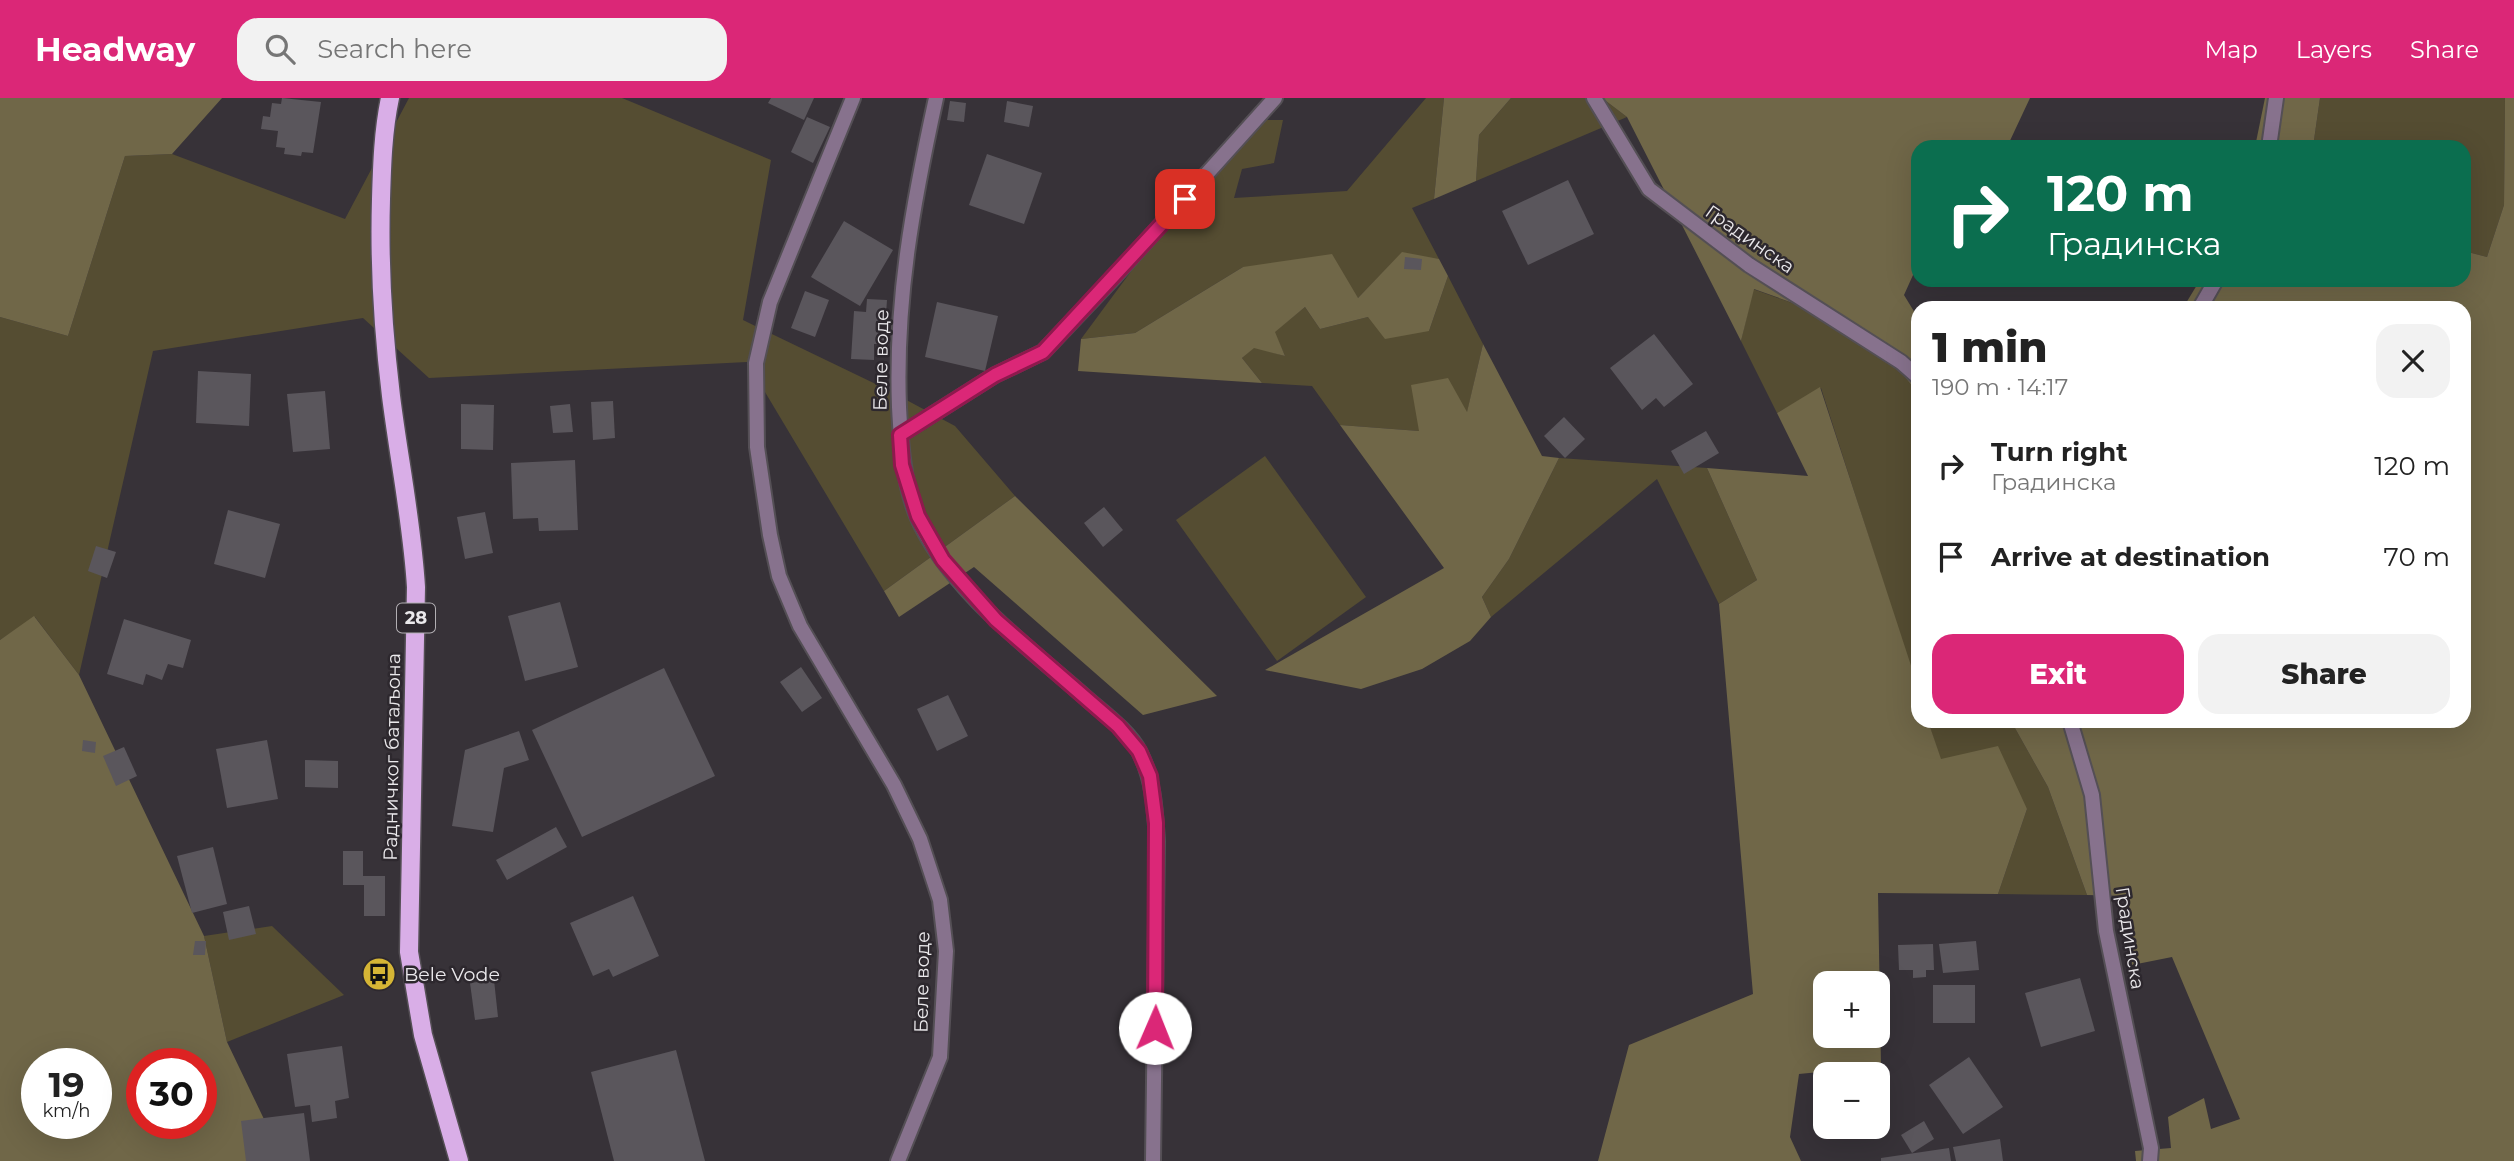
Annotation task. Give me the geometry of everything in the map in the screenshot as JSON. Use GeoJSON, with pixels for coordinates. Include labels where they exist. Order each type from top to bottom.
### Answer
{"type":"FeatureCollection","features":[{"type":"Feature","properties":{"kind":"main road","name":"Радничког батаљона"},"geometry":{"type":"LineString","coordinates":[[390,98],[382,178],[381,284],[384,339],[414,547],[416,587],[409,952],[423,1035],[459,1161]]}},
{"type":"Feature","properties":{"kind":"street","name":"Беле воде"},"geometry":{"type":"LineString","coordinates":[[853,98],[770,302],[756,363],[757,447],[779,576],[800,626],[894,785],[920,839],[940,900],[946,951],[940,1057],[898,1161]]}},
{"type":"Feature","properties":{"kind":"street","name":"Беле воде"},"geometry":{"type":"LineString","coordinates":[[936,98],[905,252],[898,364],[902,465],[918,516],[943,560],[996,620],[1118,726],[1139,751],[1150,776],[1157,841],[1153,1161]]}},
{"type":"Feature","properties":{"kind":"street"},"geometry":{"type":"LineString","coordinates":[[900,435],[995,375],[1043,352],[1275,98]]}},
{"type":"Feature","properties":{"kind":"street","name":"Градинска"},"geometry":{"type":"LineString","coordinates":[[1594,98],[1649,189],[1749,265],[1911,371]]}},
{"type":"Feature","properties":{"kind":"street"},"geometry":{"type":"LineString","coordinates":[[2270,140],[2276,98]]}},
{"type":"Feature","properties":{"kind":"street","name":"Градинска"},"geometry":{"type":"LineString","coordinates":[[2072,728],[2092,795],[2106,931],[2151,1148],[2150,1161]]}},
{"type":"Feature","properties":{"kind":"shaded area"},"geometry":{"type":"Polygon","coordinates":[[[0,98],[222,98],[172,154],[125,156],[68,336],[0,317],[0,98]]]}},
{"type":"Feature","properties":{"kind":"shaded area"},"geometry":{"type":"Polygon","coordinates":[[[409,98],[622,98],[771,160],[743,320],[884,388],[955,426],[1015,496],[884,591],[747,362],[429,378],[363,318],[153,351],[79,675],[35,617],[0,640],[0,317],[68,336],[125,156],[172,154],[345,219],[409,98]]]}},
{"type":"Feature","properties":{"kind":"shaded area"},"geometry":{"type":"Polygon","coordinates":[[[1426,98],[1444,98],[1434,199],[1412,208],[1439,259],[1397,258],[1358,298],[1243,267],[1135,333],[1081,339],[1243,120],[1283,120],[1274,163],[1242,169],[1234,198],[1347,191],[1426,98]]]}},
{"type":"Feature","properties":{"kind":"shaded area"},"geometry":{"type":"Polygon","coordinates":[[[1444,98],[1511,98],[1479,135],[1476,181],[1434,199],[1444,98]]]}},
{"type":"Feature","properties":{"kind":"shaded area"},"geometry":{"type":"Polygon","coordinates":[[[1511,98],[1602,98],[1627,117],[1476,181],[1479,135],[1511,98]]]}},
{"type":"Feature","properties":{"kind":"shaded area"},"geometry":{"type":"Polygon","coordinates":[[[1602,98],[2030,98],[2010,140],[1911,140],[1911,280],[1904,295],[1911,306],[1911,385],[1865,329],[1754,289],[1741,341],[1627,117],[1602,98]]]}},
{"type":"Feature","properties":{"kind":"shaded area"},"geometry":{"type":"Polygon","coordinates":[[[2265,98],[2320,98],[2314,140],[2256,140],[2265,98]]]}},
{"type":"Feature","properties":{"kind":"shaded area"},"geometry":{"type":"Polygon","coordinates":[[[2320,98],[2505,98],[2504,205],[2487,257],[2471,253],[2471,140],[2314,140],[2320,98]]]}},
{"type":"Feature","properties":{"kind":"shaded area"},"geometry":{"type":"Polygon","coordinates":[[[2505,98],[2514,98],[2514,1161],[2136,1161],[2135,1151],[2171,1148],[2168,1117],[2204,1098],[2211,1129],[2240,1119],[2172,957],[2132,965],[2127,896],[2087,895],[2048,787],[2015,728],[2471,728],[2471,301],[2187,301],[2196,287],[2471,287],[2471,253],[2487,257],[2504,205],[2505,98]]]}},
{"type":"Feature","properties":{"kind":"shaded area"},"geometry":{"type":"Polygon","coordinates":[[[1402,252],[1439,259],[1448,276],[1429,331],[1385,339],[1368,317],[1320,329],[1305,307],[1275,332],[1285,356],[1254,348],[1242,358],[1262,383],[1078,371],[1081,339],[1135,333],[1243,267],[1332,254],[1358,298],[1402,252]]]}},
{"type":"Feature","properties":{"kind":"shaded area"},"geometry":{"type":"Polygon","coordinates":[[[1448,276],[1483,344],[1467,413],[1419,431],[1340,425],[1312,386],[1262,383],[1242,358],[1254,347],[1285,356],[1274,332],[1305,307],[1320,329],[1368,317],[1429,331],[1448,276]]]}},
{"type":"Feature","properties":{"kind":"shaded area"},"geometry":{"type":"Polygon","coordinates":[[[1753,289],[1865,329],[1911,385],[1911,669],[1821,388],[1777,413],[1741,341],[1753,289]]]}},
{"type":"Feature","properties":{"kind":"shaded area"},"geometry":{"type":"Polygon","coordinates":[[[1483,344],[1542,456],[1559,458],[1509,559],[1482,597],[1491,617],[1470,641],[1422,669],[1361,689],[1265,670],[1444,568],[1340,425],[1419,431],[1411,385],[1448,378],[1467,412],[1483,344]]]}},
{"type":"Feature","properties":{"kind":"shaded area"},"geometry":{"type":"Polygon","coordinates":[[[1820,387],[1911,666],[1911,728],[1930,728],[1941,759],[1998,746],[2027,809],[1998,894],[1878,893],[1879,971],[1813,971],[1813,1048],[1881,1048],[1881,1062],[1813,1062],[1813,1073],[1799,1074],[1790,1137],[1801,1161],[1598,1161],[1629,1045],[1753,994],[1719,604],[1757,580],[1707,468],[1808,476],[1777,413],[1820,387]]]}},
{"type":"Feature","properties":{"kind":"shaded area"},"geometry":{"type":"Polygon","coordinates":[[[1265,456],[1366,597],[1277,661],[1176,520],[1265,456]]]}},
{"type":"Feature","properties":{"kind":"shaded area"},"geometry":{"type":"Polygon","coordinates":[[[1559,458],[1707,468],[1757,580],[1719,604],[1657,479],[1491,617],[1482,597],[1509,559],[1559,458]]]}},
{"type":"Feature","properties":{"kind":"shaded area"},"geometry":{"type":"Polygon","coordinates":[[[1015,496],[1217,696],[1143,715],[974,567],[899,617],[884,591],[1015,496]]]}},
{"type":"Feature","properties":{"kind":"shaded area"},"geometry":{"type":"Polygon","coordinates":[[[34,616],[79,675],[204,936],[227,1042],[284,1161],[0,1161],[0,640],[34,616]]]}},
{"type":"Feature","properties":{"kind":"shaded area"},"geometry":{"type":"Polygon","coordinates":[[[1930,728],[2015,728],[2048,787],[2087,895],[1998,894],[2027,809],[1940,759],[1930,728]]]}},
{"type":"Feature","properties":{"kind":"shaded area"},"geometry":{"type":"Polygon","coordinates":[[[272,926],[344,995],[227,1042],[204,936],[272,926]]]}},
{"type":"Feature","properties":{"kind":"building"},"geometry":{"type":"Polygon","coordinates":[[[282,98],[321,102],[313,153],[302,152],[301,156],[284,154],[285,148],[276,147],[278,131],[261,129],[263,116],[270,117],[272,103],[281,104],[282,98]]]}},
{"type":"Feature","properties":{"kind":"building"},"geometry":{"type":"Polygon","coordinates":[[[771,98],[814,98],[804,120],[768,103],[771,98]]]}},
{"type":"Feature","properties":{"kind":"building"},"geometry":{"type":"Polygon","coordinates":[[[950,101],[966,103],[964,122],[947,120],[950,101]]]}},
{"type":"Feature","properties":{"kind":"building"},"geometry":{"type":"Polygon","coordinates":[[[1007,101],[1033,106],[1029,127],[1004,122],[1007,101]]]}},
{"type":"Feature","properties":{"kind":"building"},"geometry":{"type":"Polygon","coordinates":[[[807,117],[830,127],[813,163],[791,152],[807,117]]]}},
{"type":"Feature","properties":{"kind":"building"},"geometry":{"type":"Polygon","coordinates":[[[987,154],[1042,173],[1024,224],[969,205],[987,154]]]}},
{"type":"Feature","properties":{"kind":"building"},"geometry":{"type":"Polygon","coordinates":[[[1568,180],[1594,234],[1528,265],[1502,211],[1568,180]]]}},
{"type":"Feature","properties":{"kind":"building"},"geometry":{"type":"Polygon","coordinates":[[[844,221],[893,250],[860,306],[811,277],[844,221]]]}},
{"type":"Feature","properties":{"kind":"building"},"geometry":{"type":"Polygon","coordinates":[[[1405,257],[1422,259],[1421,270],[1404,269],[1405,257]]]}},
{"type":"Feature","properties":{"kind":"building"},"geometry":{"type":"Polygon","coordinates":[[[805,291],[829,300],[815,337],[791,328],[805,291]]]}},
{"type":"Feature","properties":{"kind":"building"},"geometry":{"type":"Polygon","coordinates":[[[867,299],[887,300],[884,344],[874,344],[874,360],[851,359],[854,311],[866,312],[867,299]]]}},
{"type":"Feature","properties":{"kind":"building"},"geometry":{"type":"Polygon","coordinates":[[[937,302],[998,316],[985,371],[925,357],[937,302]]]}},
{"type":"Feature","properties":{"kind":"building"},"geometry":{"type":"Polygon","coordinates":[[[1654,334],[1693,384],[1664,407],[1656,398],[1642,410],[1610,368],[1654,334]]]}},
{"type":"Feature","properties":{"kind":"building"},"geometry":{"type":"Polygon","coordinates":[[[198,371],[251,374],[249,426],[196,423],[198,371]]]}},
{"type":"Feature","properties":{"kind":"building"},"geometry":{"type":"Polygon","coordinates":[[[325,391],[330,449],[293,452],[287,394],[325,391]]]}},
{"type":"Feature","properties":{"kind":"building"},"geometry":{"type":"Polygon","coordinates":[[[613,401],[615,438],[593,440],[591,402],[613,401]]]}},
{"type":"Feature","properties":{"kind":"building"},"geometry":{"type":"Polygon","coordinates":[[[461,404],[494,405],[493,450],[461,449],[461,404]]]}},
{"type":"Feature","properties":{"kind":"building"},"geometry":{"type":"Polygon","coordinates":[[[570,404],[573,432],[553,433],[550,406],[570,404]]]}},
{"type":"Feature","properties":{"kind":"building"},"geometry":{"type":"Polygon","coordinates":[[[1564,417],[1585,439],[1565,458],[1544,436],[1564,417]]]}},
{"type":"Feature","properties":{"kind":"building"},"geometry":{"type":"Polygon","coordinates":[[[1706,431],[1719,453],[1684,474],[1671,451],[1706,431]]]}},
{"type":"Feature","properties":{"kind":"building"},"geometry":{"type":"Polygon","coordinates":[[[575,460],[578,530],[539,531],[538,518],[513,519],[511,463],[575,460]]]}},
{"type":"Feature","properties":{"kind":"building"},"geometry":{"type":"Polygon","coordinates":[[[1104,507],[1123,530],[1103,547],[1084,523],[1104,507]]]}},
{"type":"Feature","properties":{"kind":"building"},"geometry":{"type":"Polygon","coordinates":[[[228,510],[280,524],[265,578],[214,564],[228,510]]]}},
{"type":"Feature","properties":{"kind":"building"},"geometry":{"type":"Polygon","coordinates":[[[485,512],[493,553],[465,559],[457,517],[485,512]]]}},
{"type":"Feature","properties":{"kind":"building"},"geometry":{"type":"Polygon","coordinates":[[[96,546],[116,552],[107,578],[88,571],[96,546]]]}},
{"type":"Feature","properties":{"kind":"building"},"geometry":{"type":"Polygon","coordinates":[[[560,602],[578,667],[525,681],[508,616],[560,602]]]}},
{"type":"Feature","properties":{"kind":"building"},"geometry":{"type":"Polygon","coordinates":[[[124,619],[191,640],[183,668],[168,664],[162,680],[146,674],[143,685],[107,674],[124,619]]]}},
{"type":"Feature","properties":{"kind":"building"},"geometry":{"type":"Polygon","coordinates":[[[801,667],[822,698],[802,712],[780,682],[801,667]]]}},
{"type":"Feature","properties":{"kind":"building"},"geometry":{"type":"Polygon","coordinates":[[[664,668],[715,776],[582,837],[532,730],[664,668]]]}},
{"type":"Feature","properties":{"kind":"building"},"geometry":{"type":"Polygon","coordinates":[[[948,695],[968,736],[937,751],[917,709],[948,695]]]}},
{"type":"Feature","properties":{"kind":"building"},"geometry":{"type":"Polygon","coordinates":[[[519,731],[529,760],[504,768],[493,832],[452,826],[465,750],[519,731]]]}},
{"type":"Feature","properties":{"kind":"building"},"geometry":{"type":"Polygon","coordinates":[[[83,740],[96,742],[95,753],[82,751],[83,740]]]}},
{"type":"Feature","properties":{"kind":"building"},"geometry":{"type":"Polygon","coordinates":[[[267,740],[278,799],[227,808],[216,749],[267,740]]]}},
{"type":"Feature","properties":{"kind":"building"},"geometry":{"type":"Polygon","coordinates":[[[124,747],[137,776],[116,786],[103,756],[124,747]]]}},
{"type":"Feature","properties":{"kind":"building"},"geometry":{"type":"Polygon","coordinates":[[[305,760],[338,761],[338,788],[305,787],[305,760]]]}},
{"type":"Feature","properties":{"kind":"building"},"geometry":{"type":"Polygon","coordinates":[[[556,827],[567,847],[507,880],[496,860],[556,827]]]}},
{"type":"Feature","properties":{"kind":"building"},"geometry":{"type":"Polygon","coordinates":[[[213,847],[227,904],[192,913],[177,856],[213,847]]]}},
{"type":"Feature","properties":{"kind":"building"},"geometry":{"type":"Polygon","coordinates":[[[343,851],[363,851],[363,876],[385,876],[385,916],[364,916],[364,885],[343,885],[343,851]]]}},
{"type":"Feature","properties":{"kind":"building"},"geometry":{"type":"Polygon","coordinates":[[[633,896],[659,956],[613,977],[609,969],[593,976],[570,923],[633,896]]]}},
{"type":"Feature","properties":{"kind":"building"},"geometry":{"type":"Polygon","coordinates":[[[249,906],[256,934],[229,940],[223,912],[249,906]]]}},
{"type":"Feature","properties":{"kind":"building"},"geometry":{"type":"Polygon","coordinates":[[[195,941],[206,941],[205,955],[193,955],[195,941]]]}},
{"type":"Feature","properties":{"kind":"building"},"geometry":{"type":"Polygon","coordinates":[[[1976,941],[1979,970],[1943,973],[1939,944],[1976,941]]]}},
{"type":"Feature","properties":{"kind":"building"},"geometry":{"type":"Polygon","coordinates":[[[1933,944],[1934,970],[1926,970],[1926,977],[1913,978],[1913,970],[1899,970],[1898,945],[1933,944]]]}},
{"type":"Feature","properties":{"kind":"building"},"geometry":{"type":"Polygon","coordinates":[[[2080,978],[2095,1031],[2041,1047],[2025,993],[2080,978]]]}},
{"type":"Feature","properties":{"kind":"building"},"geometry":{"type":"Polygon","coordinates":[[[494,980],[498,1017],[475,1020],[470,983],[494,980]]]}},
{"type":"Feature","properties":{"kind":"building"},"geometry":{"type":"Polygon","coordinates":[[[1933,985],[1975,985],[1975,1023],[1933,1023],[1933,985]]]}},
{"type":"Feature","properties":{"kind":"building"},"geometry":{"type":"Polygon","coordinates":[[[342,1046],[349,1098],[335,1101],[337,1118],[312,1122],[310,1105],[295,1107],[287,1054],[342,1046]]]}},
{"type":"Feature","properties":{"kind":"building"},"geometry":{"type":"Polygon","coordinates":[[[676,1050],[705,1161],[614,1161],[591,1072],[676,1050]]]}},
{"type":"Feature","properties":{"kind":"building"},"geometry":{"type":"Polygon","coordinates":[[[1969,1057],[2003,1107],[1963,1134],[1929,1085],[1969,1057]]]}},
{"type":"Feature","properties":{"kind":"building"},"geometry":{"type":"Polygon","coordinates":[[[304,1113],[310,1161],[246,1161],[241,1121],[304,1113]]]}},
{"type":"Feature","properties":{"kind":"building"},"geometry":{"type":"Polygon","coordinates":[[[1924,1121],[1934,1139],[1912,1153],[1901,1135],[1924,1121]]]}},
{"type":"Feature","properties":{"kind":"building"},"geometry":{"type":"Polygon","coordinates":[[[2000,1139],[2003,1161],[1956,1161],[1953,1147],[2000,1139]]]}},
{"type":"Feature","properties":{"kind":"building"},"geometry":{"type":"Polygon","coordinates":[[[1949,1148],[1951,1161],[1881,1161],[1881,1158],[1949,1148]]]}},
{"type":"Feature","properties":{"kind":"place","name":"Bele Vode"},"geometry":{"type":"Point","coordinates":[379,974]}},
{"type":"Feature","properties":{"kind":"route"},"geometry":{"type":"LineString","coordinates":[[1155,1028],[1157,841],[1150,776],[1139,751],[1118,726],[996,620],[943,560],[918,516],[902,465],[900,435],[995,375],[1043,352],[1185,199]]}}]}
